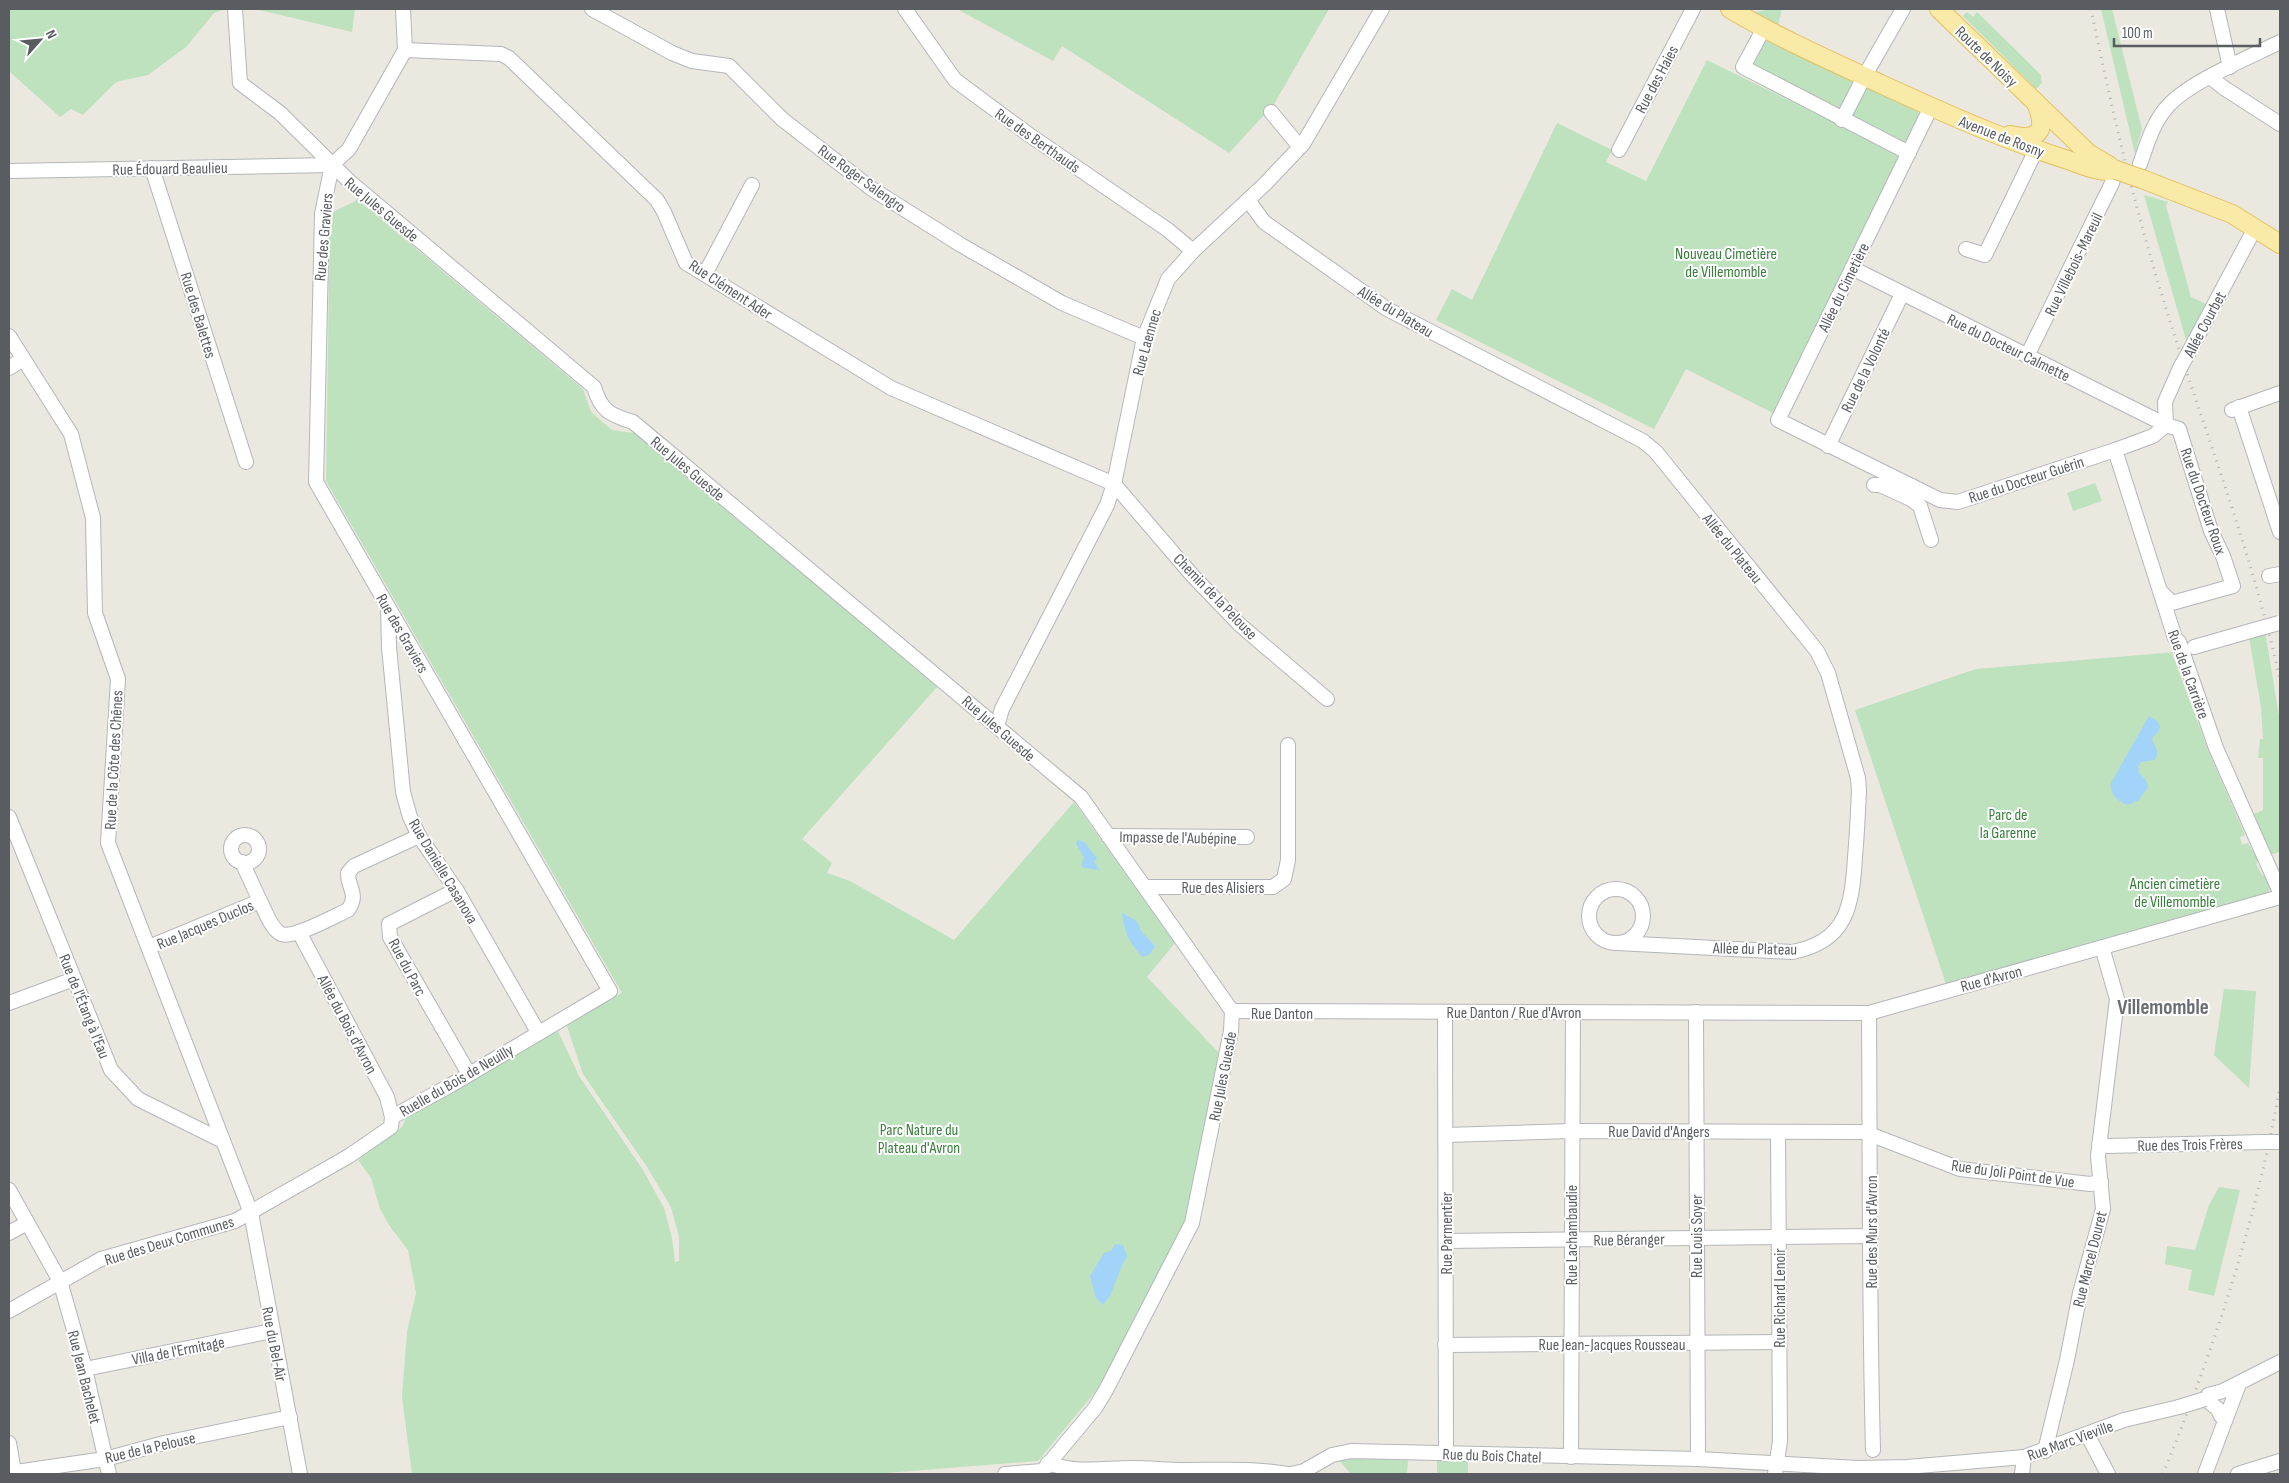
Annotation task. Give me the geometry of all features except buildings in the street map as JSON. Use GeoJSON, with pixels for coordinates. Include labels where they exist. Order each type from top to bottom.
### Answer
{"type":"FeatureCollection","features":[{"type":"Feature","properties":{"kind":"main road","name":"Avenue de Rosny"},"geometry":{"type":"LineString","coordinates":[[1730,9],[1764,28],[1864,76],[1978,127],[2036,150],[2109,172],[2116,170],[2139,173],[2224,210],[2280,244]]}},
{"type":"Feature","properties":{"kind":"main road","name":"Route de Noisy"},"geometry":{"type":"LineString","coordinates":[[1939,9],[2088,152],[2116,170]]}},
{"type":"Feature","properties":{"kind":"main road"},"geometry":{"type":"LineString","coordinates":[[1978,127],[2028,138],[2035,135],[2043,123],[2035,103]]}},
{"type":"Feature","properties":{"kind":"main road"},"geometry":{"type":"LineString","coordinates":[[2053,155],[2047,146],[2047,139],[2050,134],[2061,132],[2070,135]]}},
{"type":"Feature","properties":{"kind":"street","name":"Rue Jules Guesde"},"geometry":{"type":"LineString","coordinates":[[235,9],[240,83],[280,113],[332,165],[594,387],[598,400],[608,413],[633,422],[1081,797],[1232,1012],[1231,1031],[1192,1223],[1106,1390],[1095,1408],[1044,1470]]}},
{"type":"Feature","properties":{"kind":"street"},"geometry":{"type":"LineString","coordinates":[[332,165],[349,149],[406,50],[402,9]]}},
{"type":"Feature","properties":{"kind":"street","name":"Rue Roger Salengro"},"geometry":{"type":"LineString","coordinates":[[592,9],[672,53],[692,61],[729,66],[782,119],[872,189],[961,245],[1062,303],[1144,338]]}},
{"type":"Feature","properties":{"kind":"street","name":"Rue des Berthauds"},"geometry":{"type":"LineString","coordinates":[[905,9],[955,80],[1028,134],[1168,230],[1193,251]]}},
{"type":"Feature","properties":{"kind":"street","name":"Rue Laennec"},"geometry":{"type":"LineString","coordinates":[[997,726],[1002,709],[1107,505],[1114,484],[1144,338],[1168,279],[1193,251],[1248,200],[1300,147],[1382,9]]}},
{"type":"Feature","properties":{"kind":"street","name":"Rue des Haies"},"geometry":{"type":"LineString","coordinates":[[1619,150],[1693,9]]}},
{"type":"Feature","properties":{"kind":"street"},"geometry":{"type":"LineString","coordinates":[[1842,120],[1864,76],[1903,9]]}},
{"type":"Feature","properties":{"kind":"street"},"geometry":{"type":"LineString","coordinates":[[2217,9],[2230,67]]}},
{"type":"Feature","properties":{"kind":"street"},"geometry":{"type":"LineString","coordinates":[[1764,28],[1743,67],[1842,120],[1909,153]]}},
{"type":"Feature","properties":{"kind":"street"},"geometry":{"type":"LineString","coordinates":[[2139,173],[2157,121],[2167,106],[2181,94],[2210,77],[2280,42]]}},
{"type":"Feature","properties":{"kind":"street","name":"Rue Clément Ader"},"geometry":{"type":"LineString","coordinates":[[406,50],[500,54],[509,58],[657,200],[686,263],[891,388],[989,432],[1114,484]]}},
{"type":"Feature","properties":{"kind":"street"},"geometry":{"type":"LineString","coordinates":[[2210,77],[2280,124]]}},
{"type":"Feature","properties":{"kind":"street","name":"Allée du Cimetière"},"geometry":{"type":"LineString","coordinates":[[1778,420],[1931,106]]}},
{"type":"Feature","properties":{"kind":"street"},"geometry":{"type":"LineString","coordinates":[[1271,112],[1300,147]]}},
{"type":"Feature","properties":{"kind":"street"},"geometry":{"type":"LineString","coordinates":[[1966,249],[1985,254],[2036,150]]}},
{"type":"Feature","properties":{"kind":"street","name":"Rue Édouard Beaulieu"},"geometry":{"type":"LineString","coordinates":[[9,171],[332,165]]}},
{"type":"Feature","properties":{"kind":"street","name":"Rue des Graviers"},"geometry":{"type":"LineString","coordinates":[[332,165],[322,214],[316,482],[610,991],[539,1031]]}},
{"type":"Feature","properties":{"kind":"street","name":"Rue des Balettes"},"geometry":{"type":"LineString","coordinates":[[152,168],[246,462]]}},
{"type":"Feature","properties":{"kind":"street","name":"Rue Villebois-Mareuil"},"geometry":{"type":"LineString","coordinates":[[2028,356],[2112,184],[2116,170]]}},
{"type":"Feature","properties":{"kind":"street"},"geometry":{"type":"LineString","coordinates":[[705,274],[752,185]]}},
{"type":"Feature","properties":{"kind":"street","name":"Allée du Plateau"},"geometry":{"type":"LineString","coordinates":[[1248,200],[1264,222],[1393,313],[1643,440],[1656,452],[1823,662],[1858,778],[1859,791],[1852,892],[1843,922],[1834,933],[1817,945],[1792,952],[1617,943]]}},
{"type":"Feature","properties":{"kind":"street","name":"Allée Courbet"},"geometry":{"type":"LineString","coordinates":[[2166,424],[2165,402],[2180,368],[2255,228]]}},
{"type":"Feature","properties":{"kind":"street","name":"Rue du Docteur Calmette"},"geometry":{"type":"LineString","coordinates":[[1852,268],[2166,424]]}},
{"type":"Feature","properties":{"kind":"street","name":"Rue de la Volonté"},"geometry":{"type":"LineString","coordinates":[[1828,446],[1902,294]]}},
{"type":"Feature","properties":{"kind":"street","name":"Rue de la Côte des Chênes"},"geometry":{"type":"LineString","coordinates":[[9,336],[71,434],[93,518],[95,613],[118,679],[108,843],[251,1213]]}},
{"type":"Feature","properties":{"kind":"street"},"geometry":{"type":"LineString","coordinates":[[9,368],[23,359]]}},
{"type":"Feature","properties":{"kind":"street"},"geometry":{"type":"LineString","coordinates":[[2280,393],[2235,409],[2280,532]]}},
{"type":"Feature","properties":{"kind":"street","name":"Rue du Docteur Guérin"},"geometry":{"type":"LineString","coordinates":[[1778,420],[1912,492],[1940,500],[1958,502],[2153,436],[2166,424]]}},
{"type":"Feature","properties":{"kind":"street","name":"Rue du Docteur Roux"},"geometry":{"type":"LineString","coordinates":[[2160,591],[2172,603],[2233,586],[2223,556],[2212,532],[2179,429],[2166,424]]}},
{"type":"Feature","properties":{"kind":"street","name":"Rue de la Carrière"},"geometry":{"type":"LineString","coordinates":[[2115,450],[2175,638],[2179,642],[2216,748],[2280,892]]}},
{"type":"Feature","properties":{"kind":"street","name":"Chemin de la Pelouse"},"geometry":{"type":"LineString","coordinates":[[1114,484],[1192,575],[1240,626],[1327,699]]}},
{"type":"Feature","properties":{"kind":"street"},"geometry":{"type":"LineString","coordinates":[[1874,485],[1912,492],[1920,506],[1931,540]]}},
{"type":"Feature","properties":{"kind":"street","name":"Rue Danielle Casanova"},"geometry":{"type":"LineString","coordinates":[[388,605],[389,647],[403,792],[410,817],[420,836],[457,891],[539,1031]]}},
{"type":"Feature","properties":{"kind":"street"},"geometry":{"type":"LineString","coordinates":[[2194,648],[2279,623]]}},
{"type":"Feature","properties":{"kind":"street","name":"Rue des Alisiers"},"geometry":{"type":"LineString","coordinates":[[1145,887],[1273,886],[1284,879],[1288,860],[1288,745]]}},
{"type":"Feature","properties":{"kind":"street","name":"Rue de l'Étang à l'Eau"},"geometry":{"type":"LineString","coordinates":[[9,817],[111,1070],[138,1099],[223,1141]]}},
{"type":"Feature","properties":{"kind":"street","name":"Rue Jacques Duclos"},"geometry":{"type":"LineString","coordinates":[[242,862],[273,927],[281,934],[292,935],[348,910],[353,902],[353,893],[348,880],[348,873],[354,866],[420,836]]}},
{"type":"Feature","properties":{"kind":"street","name":"Impasse de l'Aubépine"},"geometry":{"type":"LineString","coordinates":[[1108,836],[1247,837]]}},
{"type":"Feature","properties":{"kind":"street"},"geometry":{"type":"LineString","coordinates":[[1642,923],[1634,937],[1617,943],[1608,942],[1600,938],[1590,922],[1592,904],[1598,896],[1613,888],[1626,891],[1637,899],[1641,906],[1644,931],[1650,939],[1659,944]]}},
{"type":"Feature","properties":{"kind":"street","name":"Rue du Parc"},"geometry":{"type":"LineString","coordinates":[[457,891],[389,924],[390,938],[469,1074]]}},
{"type":"Feature","properties":{"kind":"street","name":"Rue d'Avron"},"geometry":{"type":"LineString","coordinates":[[1696,1012],[1869,1013],[2280,897]]}},
{"type":"Feature","properties":{"kind":"street","name":"Rue Jacques Duclos"},"geometry":{"type":"LineString","coordinates":[[149,947],[260,901]]}},
{"type":"Feature","properties":{"kind":"street","name":"Allée du Bois d'Avron"},"geometry":{"type":"LineString","coordinates":[[299,932],[387,1097],[392,1117]]}},
{"type":"Feature","properties":{"kind":"street","name":"Rue Marcel Douret"},"geometry":{"type":"LineString","coordinates":[[2045,1451],[2067,1360],[2080,1293],[2103,1209],[2099,1144],[2117,999],[2102,947]]}},
{"type":"Feature","properties":{"kind":"street"},"geometry":{"type":"LineString","coordinates":[[9,1003],[74,980]]}},
{"type":"Feature","properties":{"kind":"street","name":"Rue Danton"},"geometry":{"type":"LineString","coordinates":[[1232,1012],[1332,1013]]}},
{"type":"Feature","properties":{"kind":"street","name":"Rue Parmentier"},"geometry":{"type":"LineString","coordinates":[[1445,1012],[1446,1454]]}},
{"type":"Feature","properties":{"kind":"street","name":"Rue Lachambaudie"},"geometry":{"type":"LineString","coordinates":[[1571,1457],[1570,1344],[1573,1012]]}},
{"type":"Feature","properties":{"kind":"street","name":"Rue Danton / Rue d'Avron"},"geometry":{"type":"LineString","coordinates":[[1332,1013],[1696,1012]]}},
{"type":"Feature","properties":{"kind":"street","name":"Rue Louis Soyer"},"geometry":{"type":"LineString","coordinates":[[1696,1012],[1698,1459]]}},
{"type":"Feature","properties":{"kind":"street","name":"Rue des Murs d'Avron"},"geometry":{"type":"LineString","coordinates":[[1869,1013],[1870,1343],[1873,1450]]}},
{"type":"Feature","properties":{"kind":"street","name":"Ruelle du Bois de Neuilly"},"geometry":{"type":"LineString","coordinates":[[251,1213],[356,1151],[392,1127],[392,1117],[469,1074],[539,1031]]}},
{"type":"Feature","properties":{"kind":"street","name":"Rue David d'Angers"},"geometry":{"type":"LineString","coordinates":[[1446,1135],[1572,1131],[1864,1132],[1870,1135]]}},
{"type":"Feature","properties":{"kind":"street","name":"Rue Richard Lenoir"},"geometry":{"type":"LineString","coordinates":[[1776,1469],[1780,1441],[1778,1132]]}},
{"type":"Feature","properties":{"kind":"street","name":"Rue du Joli Point de Vue"},"geometry":{"type":"LineString","coordinates":[[1870,1135],[1960,1169],[2090,1184],[2101,1182]]}},
{"type":"Feature","properties":{"kind":"street","name":"Rue des Trois Frères"},"geometry":{"type":"LineString","coordinates":[[2099,1144],[2108,1146],[2280,1142]]}},
{"type":"Feature","properties":{"kind":"street","name":"Rue Jean Bachelet"},"geometry":{"type":"LineString","coordinates":[[9,1190],[60,1281],[85,1373],[109,1474]]}},
{"type":"Feature","properties":{"kind":"street","name":"Rue des Deux Communes"},"geometry":{"type":"LineString","coordinates":[[9,1311],[101,1259],[235,1221],[251,1213]]}},
{"type":"Feature","properties":{"kind":"street","name":"Rue du Bel-Air"},"geometry":{"type":"LineString","coordinates":[[251,1213],[300,1474]]}},
{"type":"Feature","properties":{"kind":"street"},"geometry":{"type":"LineString","coordinates":[[9,1233],[27,1223]]}},
{"type":"Feature","properties":{"kind":"street","name":"Rue Béranger"},"geometry":{"type":"LineString","coordinates":[[1446,1241],[1871,1236]]}},
{"type":"Feature","properties":{"kind":"street","name":"Villa de l'Ermitage"},"geometry":{"type":"LineString","coordinates":[[85,1373],[272,1331]]}},
{"type":"Feature","properties":{"kind":"street","name":"Rue Jean-Jacques Rousseau"},"geometry":{"type":"LineString","coordinates":[[1445,1345],[1779,1342]]}},
{"type":"Feature","properties":{"kind":"street","name":"Rue Marc Vieville"},"geometry":{"type":"LineString","coordinates":[[1698,1459],[1776,1469],[1858,1471],[2024,1457],[2045,1451],[2124,1420],[2206,1400],[2208,1395],[2234,1386],[2280,1362]]}},
{"type":"Feature","properties":{"kind":"street"},"geometry":{"type":"LineString","coordinates":[[85,1373],[152,1363]]}},
{"type":"Feature","properties":{"kind":"street"},"geometry":{"type":"LineString","coordinates":[[2205,1474],[2234,1386]]}},
{"type":"Feature","properties":{"kind":"street"},"geometry":{"type":"LineString","coordinates":[[2206,1400],[2218,1409],[2222,1421]]}},
{"type":"Feature","properties":{"kind":"street","name":"Rue de la Pelouse"},"geometry":{"type":"LineString","coordinates":[[11,1472],[105,1458],[164,1443],[290,1417]]}},
{"type":"Feature","properties":{"kind":"street"},"geometry":{"type":"LineString","coordinates":[[2087,1434],[2108,1474]]}},
{"type":"Feature","properties":{"kind":"street"},"geometry":{"type":"LineString","coordinates":[[9,1443],[11,1472]]}},
{"type":"Feature","properties":{"kind":"street","name":"Rue du Bois Chatel"},"geometry":{"type":"LineString","coordinates":[[1285,1474],[1304,1471],[1332,1455],[1351,1451],[1698,1459]]}},
{"type":"Feature","properties":{"kind":"street"},"geometry":{"type":"LineString","coordinates":[[2022,1474],[2024,1457]]}},
{"type":"Feature","properties":{"kind":"street"},"geometry":{"type":"LineString","coordinates":[[2238,1474],[2280,1461]]}},
{"type":"Feature","properties":{"kind":"street"},"geometry":{"type":"LineString","coordinates":[[1005,1474],[1063,1469],[1090,1471],[1248,1469],[1285,1474]]}},
{"type":"Feature","properties":{"kind":"green space"},"geometry":{"type":"Polygon","coordinates":[[[9,9],[225,9],[214,13],[186,47],[148,75],[116,82],[83,115],[71,109],[60,117],[9,71],[9,9]]]}},
{"type":"Feature","properties":{"kind":"green space"},"geometry":{"type":"Polygon","coordinates":[[[255,9],[355,9],[352,32],[255,9]]]}},
{"type":"Feature","properties":{"kind":"green space"},"geometry":{"type":"Polygon","coordinates":[[[957,9],[1329,9],[1274,104],[1229,153],[1062,46],[1053,61],[957,9]]]}},
{"type":"Feature","properties":{"kind":"green space"},"geometry":{"type":"Polygon","coordinates":[[[1782,9],[1777,29],[1750,13],[1782,9]]]}},
{"type":"Feature","properties":{"kind":"green space"},"geometry":{"type":"Polygon","coordinates":[[[2101,9],[2112,9],[2142,129],[2135,154],[2101,9]]]}},
{"type":"Feature","properties":{"kind":"green space"},"geometry":{"type":"Polygon","coordinates":[[[1967,12],[1973,17],[1977,12],[2041,75],[2042,83],[2036,89],[1963,16],[1967,12]]]}},
{"type":"Feature","properties":{"kind":"green space"},"geometry":{"type":"Polygon","coordinates":[[[1768,40],[1850,79],[1853,84],[1841,109],[1838,110],[1754,66],[1753,63],[1763,43],[1768,40]]]}},
{"type":"Feature","properties":{"kind":"green space","name":"Nouveau Cimetière de Villemomble"},"geometry":{"type":"Polygon","coordinates":[[[1707,60],[1904,157],[1777,415],[1686,369],[1654,429],[1436,320],[1452,289],[1472,300],[1557,123],[1612,150],[1606,162],[1646,181],[1707,60]]]}},
{"type":"Feature","properties":{"kind":"green space"},"geometry":{"type":"Polygon","coordinates":[[[1867,87],[1918,110],[1919,118],[1908,141],[1903,144],[1855,120],[1852,115],[1863,89],[1867,87]]]}},
{"type":"Feature","properties":{"kind":"green space"},"geometry":{"type":"Polygon","coordinates":[[[2144,195],[2168,202],[2166,206],[2191,297],[2208,305],[2187,343],[2144,195]]]}},
{"type":"Feature","properties":{"kind":"green space","name":"Parc Nature du Plateau d'Avron"},"geometry":{"type":"Polygon","coordinates":[[[357,199],[583,389],[591,412],[612,430],[634,433],[937,687],[802,839],[832,863],[827,873],[850,881],[954,940],[1074,802],[1175,943],[1147,977],[1219,1053],[1185,1222],[1101,1385],[1038,1461],[873,1474],[412,1474],[402,1397],[407,1332],[416,1293],[408,1250],[391,1228],[380,1209],[371,1178],[358,1160],[402,1127],[408,1114],[557,1029],[579,1076],[643,1170],[664,1208],[672,1238],[675,1262],[679,1261],[679,1237],[671,1207],[647,1167],[583,1074],[566,1023],[622,993],[326,481],[330,213],[357,199]]]}},
{"type":"Feature","properties":{"kind":"green space"},"geometry":{"type":"Polygon","coordinates":[[[2095,483],[2102,501],[2073,511],[2067,493],[2095,483]]]}},
{"type":"Feature","properties":{"kind":"green space"},"geometry":{"type":"Polygon","coordinates":[[[2265,631],[2280,722],[2280,852],[2270,855],[2252,815],[2263,810],[2263,758],[2258,758],[2260,739],[2263,739],[2261,707],[2249,637],[2265,631]]]}},
{"type":"Feature","properties":{"kind":"green space","name":"Parc de la Garenne"},"geometry":{"type":"Polygon","coordinates":[[[2175,652],[2172,653],[2208,750],[2245,835],[2240,837],[2242,845],[2248,843],[2258,860],[2256,864],[2271,887],[2268,893],[1946,984],[1855,710],[1976,669],[2175,652]]]}},
{"type":"Feature","properties":{"kind":"green space"},"geometry":{"type":"Polygon","coordinates":[[[2224,989],[2256,991],[2249,1088],[2214,1055],[2224,989]]]}},
{"type":"Feature","properties":{"kind":"green space"},"geometry":{"type":"Polygon","coordinates":[[[2219,1187],[2240,1190],[2214,1296],[2188,1290],[2192,1270],[2165,1264],[2167,1246],[2195,1250],[2209,1205],[2219,1187]]]}},
{"type":"Feature","properties":{"kind":"green space"},"geometry":{"type":"Polygon","coordinates":[[[1337,1458],[1408,1459],[1407,1474],[1351,1474],[1337,1458]]]}},
{"type":"Feature","properties":{"kind":"green space"},"geometry":{"type":"Polygon","coordinates":[[[1437,1459],[1468,1459],[1468,1474],[1437,1474],[1437,1459]]]}},
{"type":"Feature","properties":{"kind":"water"},"geometry":{"type":"Polygon","coordinates":[[[2149,716],[2156,720],[2160,726],[2159,731],[2152,738],[2157,754],[2154,760],[2141,762],[2138,767],[2139,773],[2146,780],[2148,787],[2139,800],[2128,805],[2115,797],[2111,791],[2111,783],[2149,716]]]}},
{"type":"Feature","properties":{"kind":"water"},"geometry":{"type":"Polygon","coordinates":[[[1078,840],[1084,842],[1097,858],[1094,862],[1100,870],[1084,868],[1081,865],[1084,858],[1076,843],[1078,840]]]}},
{"type":"Feature","properties":{"kind":"water"},"geometry":{"type":"Polygon","coordinates":[[[1122,913],[1137,921],[1141,931],[1155,946],[1149,955],[1142,957],[1131,942],[1126,932],[1122,913]]]}},
{"type":"Feature","properties":{"kind":"water"},"geometry":{"type":"Polygon","coordinates":[[[1115,1244],[1123,1245],[1127,1256],[1110,1296],[1103,1305],[1096,1298],[1090,1276],[1104,1253],[1111,1251],[1115,1244]]]}},
{"type":"Feature","properties":{"kind":"railway"},"geometry":{"type":"LineString","coordinates":[[2091,9],[2115,119],[2143,229],[2164,302],[2256,584],[2280,680]]}},
{"type":"Feature","properties":{"kind":"railway"},"geometry":{"type":"LineString","coordinates":[[2163,1474],[2200,1379],[2232,1283],[2259,1185],[2280,1086]]}},
{"type":"Feature","properties":{"kind":"district","name":"Villemomble"},"geometry":{"type":"Point","coordinates":[2163,1007]}},
{"type":"Feature","properties":{"kind":"park label","name":"Ancien cimetière de Villemomble"},"geometry":{"type":"Point","coordinates":[2175,892]}}]}
